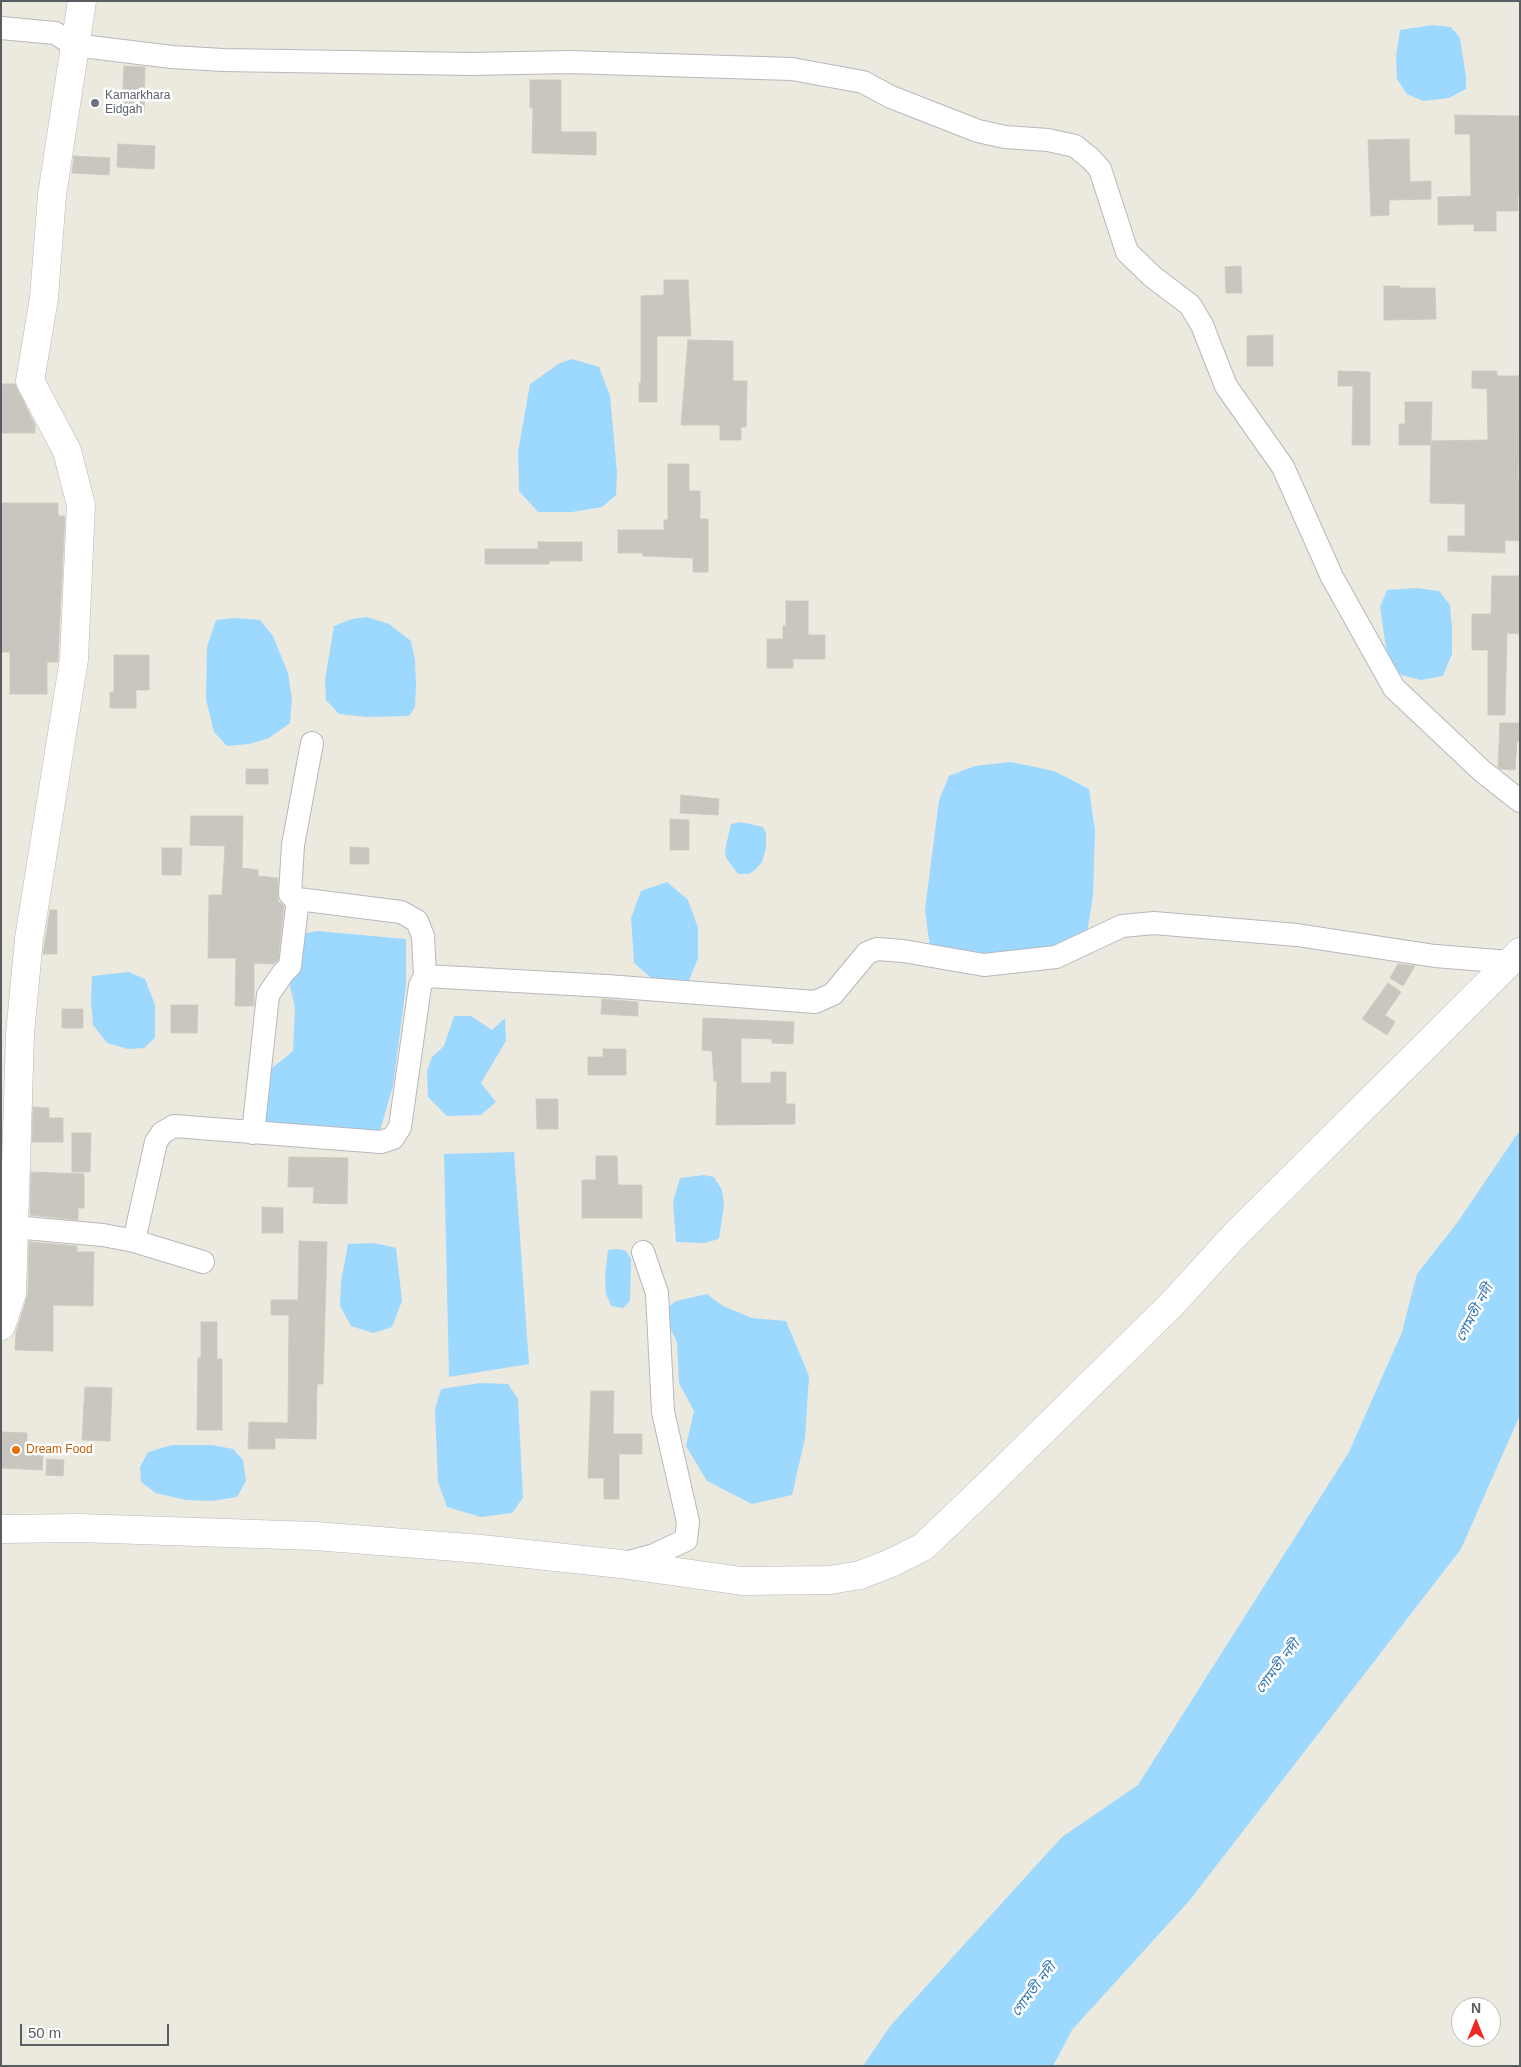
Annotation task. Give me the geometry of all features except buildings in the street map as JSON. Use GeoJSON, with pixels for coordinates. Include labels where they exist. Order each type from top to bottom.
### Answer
{"type":"FeatureCollection","features":[{"type":"Feature","properties":{"kind":"street"},"geometry":{"type":"LineString","coordinates":[[1,1326],[12,1293],[14,1227],[10,1057],[74,659],[81,505],[67,451],[30,381],[44,298],[52,196],[82,1]]}},
{"type":"Feature","properties":{"kind":"street"},"geometry":{"type":"LineString","coordinates":[[1,28],[55,33],[74,45],[172,57],[223,60],[472,64],[569,62],[792,69],[863,82],[891,96],[978,130],[1005,137],[1048,140],[1075,146],[1100,169],[1126,252],[1153,277],[1190,305],[1202,325],[1226,386],[1283,466],[1332,577],[1394,688],[1482,771],[1520,801]]}},
{"type":"Feature","properties":{"kind":"street"},"geometry":{"type":"LineString","coordinates":[[134,1241],[156,1142],[162,1133],[174,1126],[380,1142],[393,1138],[400,1127],[420,986],[425,976],[423,936],[417,921],[401,912],[298,899],[293,898],[290,894],[293,845],[312,744]]}},
{"type":"Feature","properties":{"kind":"street"},"geometry":{"type":"LineString","coordinates":[[253,1133],[268,995],[290,966],[298,899]]}},
{"type":"Feature","properties":{"kind":"street"},"geometry":{"type":"LineString","coordinates":[[425,976],[607,986],[815,1002],[833,994],[867,953],[877,949],[903,951],[984,965],[1056,958],[1122,926],[1154,922],[1297,935],[1435,956],[1515,957]]}},
{"type":"Feature","properties":{"kind":"street"},"geometry":{"type":"LineString","coordinates":[[1,1529],[79,1528],[315,1536],[481,1549],[621,1564],[742,1581],[830,1580],[860,1575],[892,1563],[923,1547],[1172,1304],[1235,1236],[1515,957]]}},
{"type":"Feature","properties":{"kind":"street"},"geometry":{"type":"LineString","coordinates":[[14,1227],[103,1235],[134,1241],[203,1262]]}},
{"type":"Feature","properties":{"kind":"street"},"geometry":{"type":"LineString","coordinates":[[621,1564],[654,1555],[686,1540],[688,1522],[663,1412],[657,1292],[643,1252]]}},
{"type":"Feature","properties":{"kind":"water"},"geometry":{"type":"Polygon","coordinates":[[[1433,25],[1451,27],[1460,38],[1466,89],[1449,98],[1423,101],[1407,94],[1397,79],[1396,56],[1400,30],[1433,25]]]}},
{"type":"Feature","properties":{"kind":"water"},"geometry":{"type":"Polygon","coordinates":[[[572,359],[599,367],[610,396],[617,472],[616,495],[602,507],[572,512],[538,512],[519,491],[518,452],[530,384],[560,363],[572,359]]]}},
{"type":"Feature","properties":{"kind":"water"},"geometry":{"type":"Polygon","coordinates":[[[1416,588],[1439,591],[1450,605],[1452,627],[1452,654],[1443,676],[1421,680],[1401,675],[1387,655],[1380,607],[1387,590],[1416,588]]]}},
{"type":"Feature","properties":{"kind":"water"},"geometry":{"type":"Polygon","coordinates":[[[367,617],[389,624],[411,641],[415,660],[416,686],[415,707],[409,716],[367,717],[339,714],[326,700],[325,680],[334,626],[352,619],[367,617]]]}},
{"type":"Feature","properties":{"kind":"water"},"geometry":{"type":"Polygon","coordinates":[[[235,618],[260,620],[273,636],[288,673],[292,700],[290,723],[269,738],[249,744],[227,746],[214,732],[206,699],[207,647],[216,620],[235,618]]]}},
{"type":"Feature","properties":{"kind":"water"},"geometry":{"type":"Polygon","coordinates":[[[1011,762],[1054,771],[1089,789],[1095,830],[1093,896],[1087,933],[1037,958],[978,958],[930,948],[925,910],[939,800],[949,776],[975,766],[1011,762]]]}},
{"type":"Feature","properties":{"kind":"water"},"geometry":{"type":"Polygon","coordinates":[[[741,822],[763,827],[766,833],[766,848],[762,862],[749,874],[738,874],[726,858],[725,850],[731,824],[741,822]]]}},
{"type":"Feature","properties":{"kind":"water"},"geometry":{"type":"Polygon","coordinates":[[[667,882],[688,900],[698,928],[698,958],[688,983],[656,982],[634,963],[631,918],[641,891],[667,882]]]}},
{"type":"Feature","properties":{"kind":"water"},"geometry":{"type":"Polygon","coordinates":[[[317,931],[406,939],[406,986],[393,1086],[379,1134],[262,1129],[266,1073],[293,1051],[295,1007],[290,986],[296,935],[317,931]]]}},
{"type":"Feature","properties":{"kind":"water"},"geometry":{"type":"Polygon","coordinates":[[[129,972],[145,979],[155,1005],[155,1038],[144,1048],[128,1049],[107,1043],[93,1025],[92,976],[129,972]]]}},
{"type":"Feature","properties":{"kind":"water"},"geometry":{"type":"Polygon","coordinates":[[[454,1016],[471,1016],[492,1030],[505,1018],[506,1041],[481,1083],[496,1102],[481,1115],[447,1116],[428,1097],[427,1071],[432,1057],[444,1046],[454,1016]]]}},
{"type":"Feature","properties":{"kind":"water","name":"গোমতী নদী"},"geometry":{"type":"Polygon","coordinates":[[[1520,1130],[1520,1415],[1461,1549],[1189,1901],[1072,2030],[1053,2066],[863,2066],[891,2025],[1062,1837],[1138,1785],[1349,1452],[1402,1332],[1417,1274],[1457,1223],[1520,1130]]]}},
{"type":"Feature","properties":{"kind":"water"},"geometry":{"type":"Polygon","coordinates":[[[514,1152],[529,1364],[449,1377],[444,1154],[514,1152]]]}},
{"type":"Feature","properties":{"kind":"water"},"geometry":{"type":"Polygon","coordinates":[[[704,1175],[714,1177],[722,1190],[724,1205],[719,1239],[704,1243],[676,1242],[673,1202],[680,1178],[704,1175]]]}},
{"type":"Feature","properties":{"kind":"water"},"geometry":{"type":"Polygon","coordinates":[[[374,1243],[396,1248],[402,1301],[392,1327],[373,1333],[351,1326],[340,1306],[341,1282],[348,1244],[374,1243]]]}},
{"type":"Feature","properties":{"kind":"water"},"geometry":{"type":"Polygon","coordinates":[[[618,1249],[626,1251],[631,1259],[630,1301],[623,1308],[611,1306],[606,1294],[605,1277],[608,1250],[618,1249]]]}},
{"type":"Feature","properties":{"kind":"water"},"geometry":{"type":"Polygon","coordinates":[[[707,1294],[723,1306],[752,1318],[786,1321],[809,1376],[805,1438],[792,1495],[752,1504],[707,1481],[686,1446],[694,1411],[679,1383],[677,1342],[662,1312],[676,1301],[707,1294]]]}},
{"type":"Feature","properties":{"kind":"water"},"geometry":{"type":"Polygon","coordinates":[[[480,1383],[508,1384],[518,1399],[523,1498],[512,1513],[481,1517],[447,1507],[438,1482],[435,1409],[441,1389],[480,1383]]]}},
{"type":"Feature","properties":{"kind":"water"},"geometry":{"type":"Polygon","coordinates":[[[172,1445],[212,1445],[233,1449],[243,1460],[246,1481],[237,1497],[212,1501],[186,1500],[156,1493],[141,1482],[140,1467],[148,1452],[172,1445]]]}},
{"type":"Feature","properties":{"kind":"place","name":"Kamarkhara Eidgah"},"geometry":{"type":"Point","coordinates":[95,103]}},
{"type":"Feature","properties":{"kind":"place","name":"Dream Food"},"geometry":{"type":"Point","coordinates":[16,1450]}}]}
